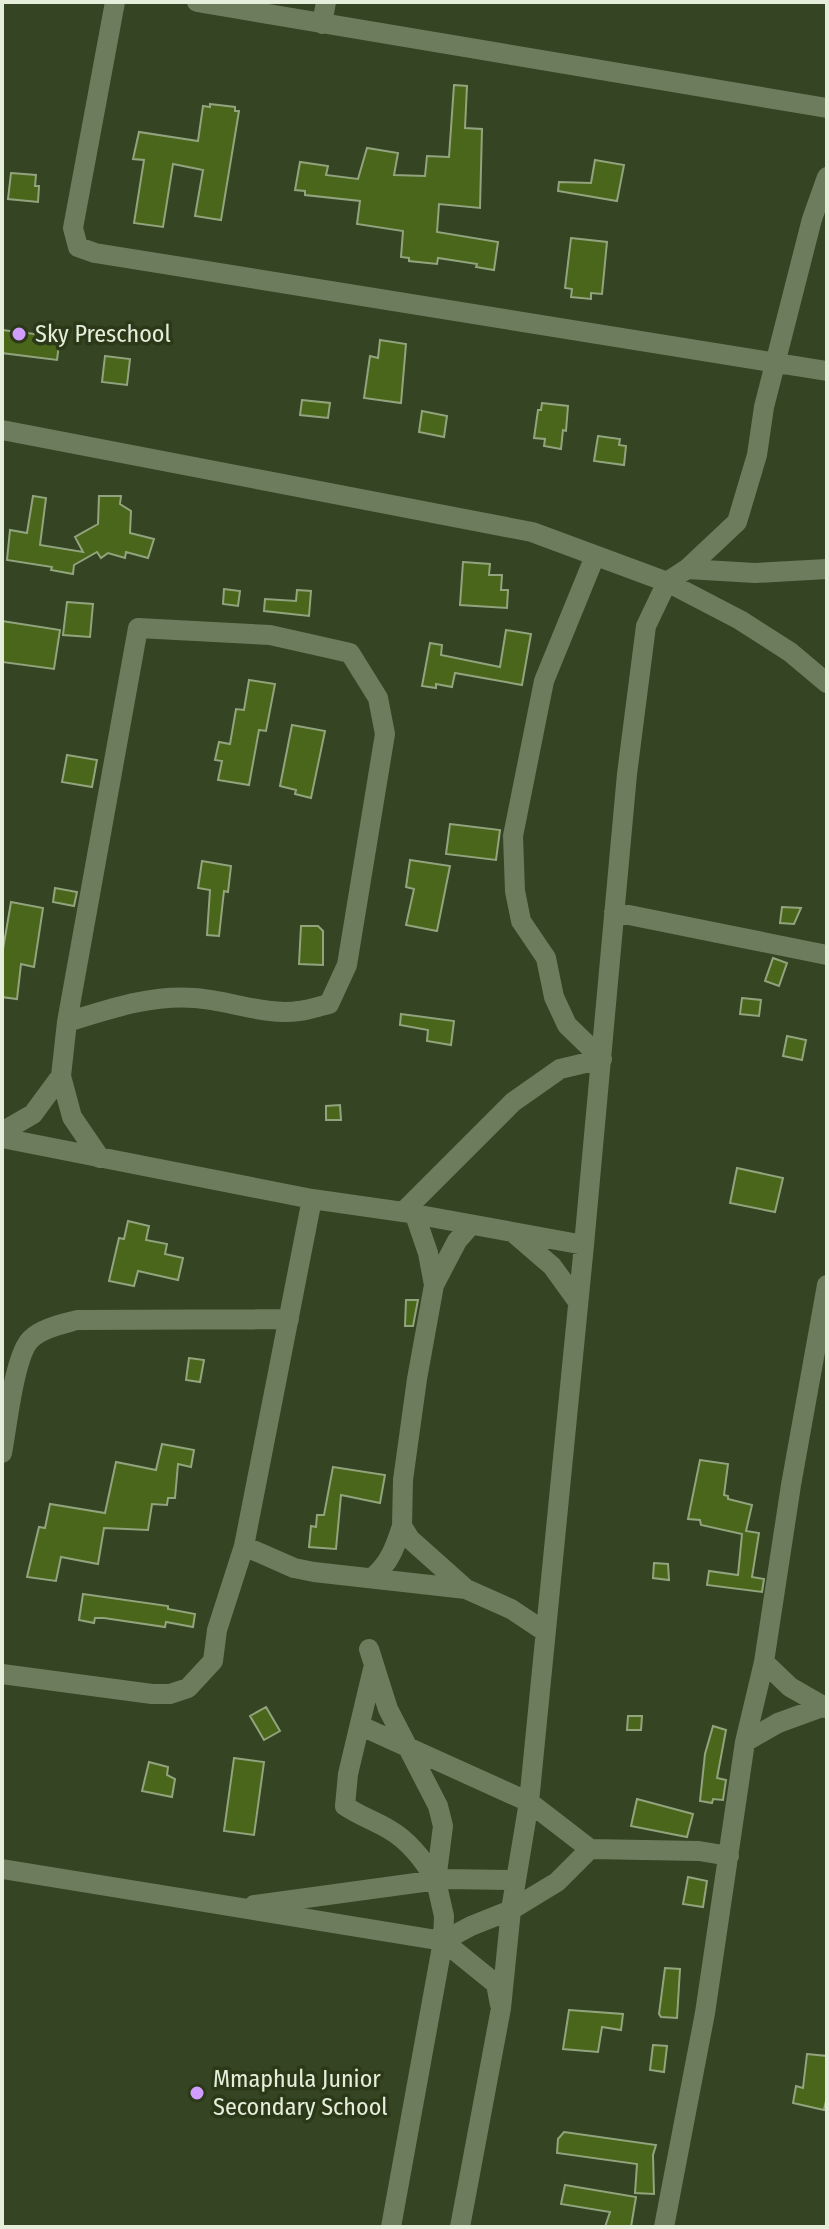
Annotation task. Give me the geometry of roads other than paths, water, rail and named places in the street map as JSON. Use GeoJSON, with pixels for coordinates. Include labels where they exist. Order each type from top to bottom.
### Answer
{"type":"FeatureCollection","features":[{"type":"Feature","properties":{"kind":"street"},"geometry":{"type":"LineString","coordinates":[[115,2],[73,228],[78,247],[95,253],[827,371]]}},
{"type":"Feature","properties":{"kind":"street"},"geometry":{"type":"LineString","coordinates":[[197,2],[827,108]]}},
{"type":"Feature","properties":{"kind":"street"},"geometry":{"type":"LineString","coordinates":[[322,24],[326,2]]}},
{"type":"Feature","properties":{"kind":"street"},"geometry":{"type":"LineString","coordinates":[[460,2227],[501,2008],[511,1910],[529,1802],[614,912],[646,626],[667,582],[687,569],[737,522],[757,455],[764,407],[812,219],[827,177]]}},
{"type":"Feature","properties":{"kind":"street"},"geometry":{"type":"LineString","coordinates":[[2,430],[532,532],[667,582],[740,620],[790,652],[827,683]]}},
{"type":"Feature","properties":{"kind":"street"},"geometry":{"type":"LineString","coordinates":[[595,556],[544,681],[513,836],[515,891],[521,921],[546,958],[554,997],[567,1025],[602,1059]]}},
{"type":"Feature","properties":{"kind":"street"},"geometry":{"type":"LineString","coordinates":[[687,569],[755,573],[827,569]]}},
{"type":"Feature","properties":{"kind":"street"},"geometry":{"type":"LineString","coordinates":[[67,1022],[134,1001],[165,998],[196,998],[298,1012],[329,1004],[347,965],[385,734],[378,698],[350,653],[270,635],[138,628],[67,1022],[61,1076],[72,1117],[100,1158]]}},
{"type":"Feature","properties":{"kind":"street"},"geometry":{"type":"LineString","coordinates":[[614,912],[827,955]]}},
{"type":"Feature","properties":{"kind":"street"},"geometry":{"type":"LineString","coordinates":[[409,1213],[513,1102],[560,1069],[602,1059]]}},
{"type":"Feature","properties":{"kind":"street"},"geometry":{"type":"LineString","coordinates":[[2,1132],[33,1114],[61,1076]]}},
{"type":"Feature","properties":{"kind":"street"},"geometry":{"type":"LineString","coordinates":[[2,1138],[312,1199],[584,1245]]}},
{"type":"Feature","properties":{"kind":"street"},"geometry":{"type":"LineString","coordinates":[[2,1674],[170,1694],[188,1688],[213,1661],[220,1618],[244,1546],[312,1199]]}},
{"type":"Feature","properties":{"kind":"street"},"geometry":{"type":"LineString","coordinates":[[409,1213],[428,1253],[434,1285]]}},
{"type":"Feature","properties":{"kind":"street"},"geometry":{"type":"LineString","coordinates":[[372,1578],[385,1567],[393,1554],[402,1526],[403,1480],[434,1285],[457,1241],[471,1225]]}},
{"type":"Feature","properties":{"kind":"street"},"geometry":{"type":"LineString","coordinates":[[511,1232],[530,1244],[552,1266],[578,1302]]}},
{"type":"Feature","properties":{"kind":"street"},"geometry":{"type":"LineString","coordinates":[[664,2227],[705,2013],[745,1742],[764,1662],[791,1485],[827,1285]]}},
{"type":"Feature","properties":{"kind":"street"},"geometry":{"type":"LineString","coordinates":[[2,1453],[21,1353],[32,1337],[77,1320],[289,1319]]}},
{"type":"Feature","properties":{"kind":"street"},"geometry":{"type":"LineString","coordinates":[[402,1526],[410,1539],[466,1589]]}},
{"type":"Feature","properties":{"kind":"street"},"geometry":{"type":"LineString","coordinates":[[244,1546],[294,1568],[466,1589],[511,1609],[544,1631]]}},
{"type":"Feature","properties":{"kind":"street"},"geometry":{"type":"LineString","coordinates":[[391,2227],[443,1941],[444,1916],[436,1881],[443,1826],[428,1785],[388,1709],[371,1658],[361,1726],[348,1774],[345,1806],[390,1830],[411,1846],[436,1881]]}},
{"type":"Feature","properties":{"kind":"street"},"geometry":{"type":"LineString","coordinates":[[764,1662],[790,1687],[824,1708]]}},
{"type":"Feature","properties":{"kind":"street"},"geometry":{"type":"LineString","coordinates":[[745,1742],[778,1723],[824,1708]]}},
{"type":"Feature","properties":{"kind":"street"},"geometry":{"type":"LineString","coordinates":[[361,1726],[529,1802],[590,1849],[699,1851],[729,1856]]}},
{"type":"Feature","properties":{"kind":"street"},"geometry":{"type":"LineString","coordinates":[[443,1941],[511,1910],[557,1882],[590,1849]]}},
{"type":"Feature","properties":{"kind":"street"},"geometry":{"type":"LineString","coordinates":[[2,1869],[443,1941],[496,1984],[501,2008]]}},
{"type":"Feature","properties":{"kind":"street"},"geometry":{"type":"LineString","coordinates":[[231,1908],[436,1881],[516,1880]]}},
{"type":"Feature","properties":{"kind":"place","name":"Sky Preschool"},"geometry":{"type":"Point","coordinates":[19,334]}},
{"type":"Feature","properties":{"kind":"place","name":"Mmaphula Junior Secondary School"},"geometry":{"type":"Point","coordinates":[197,2093]}}]}
